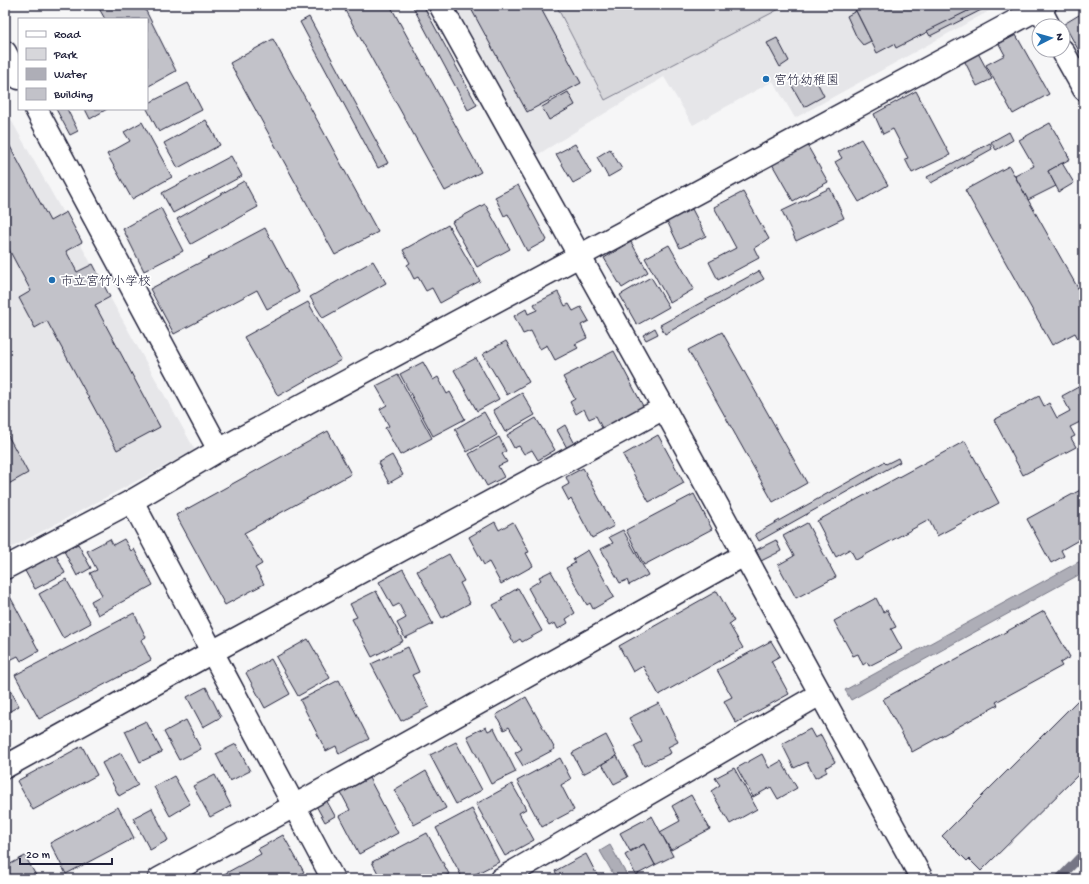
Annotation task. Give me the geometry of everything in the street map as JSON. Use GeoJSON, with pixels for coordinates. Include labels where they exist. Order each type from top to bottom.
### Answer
{"type":"FeatureCollection","features":[{"type":"Feature","properties":{"kind":"street"},"geometry":{"type":"LineString","coordinates":[[440,5],[578,256],[664,408],[922,879]]}},
{"type":"Feature","properties":{"kind":"street"},"geometry":{"type":"LineString","coordinates":[[5,568],[132,501],[219,450],[578,256],[1043,11]]}},
{"type":"Feature","properties":{"kind":"street"},"geometry":{"type":"LineString","coordinates":[[5,52],[18,76]]}},
{"type":"Feature","properties":{"kind":"street"},"geometry":{"type":"LineString","coordinates":[[1067,58],[1084,89]]}},
{"type":"Feature","properties":{"kind":"street"},"geometry":{"type":"LineString","coordinates":[[37,110],[219,450]]}},
{"type":"Feature","properties":{"kind":"street"},"geometry":{"type":"LineString","coordinates":[[5,767],[212,652],[664,408]]}},
{"type":"Feature","properties":{"kind":"street"},"geometry":{"type":"LineString","coordinates":[[132,501],[333,879]]}},
{"type":"Feature","properties":{"kind":"street"},"geometry":{"type":"LineString","coordinates":[[159,879],[294,806],[744,555]]}},
{"type":"Feature","properties":{"kind":"street"},"geometry":{"type":"LineString","coordinates":[[500,879],[820,694]]}},
{"type":"Feature","properties":{"kind":"shaded area","name":"宮竹幼稚園"},"geometry":{"type":"Polygon","coordinates":[[[454,5],[1000,5],[795,118],[773,81],[693,125],[664,77],[537,155],[454,5]]]}},
{"type":"Feature","properties":{"kind":"shaded area","name":"市立宮竹小学校"},"geometry":{"type":"Polygon","coordinates":[[[5,109],[195,450],[5,551],[5,109]]]}},
{"type":"Feature","properties":{"kind":"green space"},"geometry":{"type":"Polygon","coordinates":[[[556,5],[787,5],[605,100],[556,5]]]}},
{"type":"Feature","properties":{"kind":"water"},"geometry":{"type":"Polygon","coordinates":[[[1084,559],[1084,572],[851,700],[845,690],[1084,559]]]}},
{"type":"Feature","properties":{"kind":"water"},"geometry":{"type":"Polygon","coordinates":[[[610,845],[629,879],[616,879],[600,851],[610,845]]]}},
{"type":"Feature","properties":{"kind":"building"},"geometry":{"type":"Polygon","coordinates":[[[97,5],[143,5],[176,71],[148,86],[148,18],[104,18],[97,5]]]}},
{"type":"Feature","properties":{"kind":"building"},"geometry":{"type":"Polygon","coordinates":[[[342,5],[390,5],[481,172],[445,191],[342,5]]]}},
{"type":"Feature","properties":{"kind":"building"},"geometry":{"type":"Polygon","coordinates":[[[412,5],[423,5],[477,105],[468,110],[412,5]]]}},
{"type":"Feature","properties":{"kind":"building"},"geometry":{"type":"Polygon","coordinates":[[[469,5],[539,5],[581,83],[527,112],[469,5]]]}},
{"type":"Feature","properties":{"kind":"building"},"geometry":{"type":"Polygon","coordinates":[[[853,5],[980,5],[896,48],[894,44],[877,53],[853,5]]]}},
{"type":"Feature","properties":{"kind":"building"},"geometry":{"type":"Polygon","coordinates":[[[980,5],[991,5],[930,36],[927,31],[980,5]]]}},
{"type":"Feature","properties":{"kind":"building"},"geometry":{"type":"Polygon","coordinates":[[[856,11],[871,41],[863,45],[857,38],[847,16],[856,11]]]}},
{"type":"Feature","properties":{"kind":"building"},"geometry":{"type":"Polygon","coordinates":[[[1084,12],[1084,60],[1071,37],[1071,20],[1084,12]]]}},
{"type":"Feature","properties":{"kind":"building"},"geometry":{"type":"Polygon","coordinates":[[[309,17],[388,163],[378,168],[300,22],[309,17]]]}},
{"type":"Feature","properties":{"kind":"building"},"geometry":{"type":"Polygon","coordinates":[[[1016,35],[1049,94],[1013,114],[986,65],[1005,55],[999,44],[1016,35]]]}},
{"type":"Feature","properties":{"kind":"building"},"geometry":{"type":"Polygon","coordinates":[[[777,38],[789,61],[780,67],[767,43],[777,38]]]}},
{"type":"Feature","properties":{"kind":"building"},"geometry":{"type":"Polygon","coordinates":[[[273,39],[378,232],[335,255],[230,63],[273,39]]]}},
{"type":"Feature","properties":{"kind":"building"},"geometry":{"type":"Polygon","coordinates":[[[978,53],[992,79],[977,86],[964,60],[978,53]]]}},
{"type":"Feature","properties":{"kind":"building"},"geometry":{"type":"Polygon","coordinates":[[[813,74],[824,96],[804,107],[792,86],[813,74]]]}},
{"type":"Feature","properties":{"kind":"building"},"geometry":{"type":"Polygon","coordinates":[[[188,83],[202,110],[159,132],[148,110],[148,103],[188,83]]]}},
{"type":"Feature","properties":{"kind":"building"},"geometry":{"type":"Polygon","coordinates":[[[916,91],[950,155],[912,173],[905,159],[908,158],[893,129],[883,134],[874,114],[916,91]]]}},
{"type":"Feature","properties":{"kind":"building"},"geometry":{"type":"Polygon","coordinates":[[[568,92],[575,105],[549,120],[542,107],[568,92]]]}},
{"type":"Feature","properties":{"kind":"building"},"geometry":{"type":"Polygon","coordinates":[[[57,110],[68,110],[78,131],[70,135],[57,110]]]}},
{"type":"Feature","properties":{"kind":"building"},"geometry":{"type":"Polygon","coordinates":[[[86,110],[105,110],[90,119],[86,110]]]}},
{"type":"Feature","properties":{"kind":"building"},"geometry":{"type":"Polygon","coordinates":[[[206,120],[220,145],[178,168],[164,143],[206,120]]]}},
{"type":"Feature","properties":{"kind":"building"},"geometry":{"type":"Polygon","coordinates":[[[142,122],[172,177],[132,199],[107,154],[130,141],[124,132],[142,122]]]}},
{"type":"Feature","properties":{"kind":"building"},"geometry":{"type":"Polygon","coordinates":[[[1050,123],[1070,159],[1048,171],[1056,186],[1028,200],[1015,176],[1034,166],[1019,140],[1050,123]]]}},
{"type":"Feature","properties":{"kind":"building"},"geometry":{"type":"Polygon","coordinates":[[[1009,132],[1013,140],[996,150],[991,142],[1009,132]]]}},
{"type":"Feature","properties":{"kind":"building"},"geometry":{"type":"Polygon","coordinates":[[[5,137],[50,221],[66,212],[82,242],[66,251],[77,272],[93,264],[110,297],[95,305],[160,427],[117,450],[47,321],[35,328],[19,298],[31,291],[5,242],[5,137]]]}},
{"type":"Feature","properties":{"kind":"building"},"geometry":{"type":"Polygon","coordinates":[[[861,139],[888,185],[859,202],[835,162],[842,158],[838,152],[861,139]]]}},
{"type":"Feature","properties":{"kind":"building"},"geometry":{"type":"Polygon","coordinates":[[[990,143],[992,149],[931,183],[927,177],[990,143]]]}},
{"type":"Feature","properties":{"kind":"building"},"geometry":{"type":"Polygon","coordinates":[[[575,144],[591,173],[573,183],[556,154],[575,144]]]}},
{"type":"Feature","properties":{"kind":"building"},"geometry":{"type":"Polygon","coordinates":[[[807,145],[828,182],[793,201],[772,164],[807,145]]]}},
{"type":"Feature","properties":{"kind":"building"},"geometry":{"type":"Polygon","coordinates":[[[610,149],[622,169],[608,177],[597,157],[610,149]]]}},
{"type":"Feature","properties":{"kind":"building"},"geometry":{"type":"Polygon","coordinates":[[[231,156],[242,176],[173,213],[162,193],[231,156]]]}},
{"type":"Feature","properties":{"kind":"building"},"geometry":{"type":"Polygon","coordinates":[[[1062,163],[1074,183],[1059,192],[1048,171],[1062,163]]]}},
{"type":"Feature","properties":{"kind":"building"},"geometry":{"type":"Polygon","coordinates":[[[1009,166],[1084,299],[1084,340],[1080,342],[1075,333],[1052,345],[965,190],[1009,166]]]}},
{"type":"Feature","properties":{"kind":"building"},"geometry":{"type":"Polygon","coordinates":[[[244,181],[258,207],[191,244],[177,219],[244,181]]]}},
{"type":"Feature","properties":{"kind":"building"},"geometry":{"type":"Polygon","coordinates":[[[518,185],[547,240],[527,251],[508,214],[504,216],[495,197],[518,185]]]}},
{"type":"Feature","properties":{"kind":"building"},"geometry":{"type":"Polygon","coordinates":[[[830,188],[844,218],[796,241],[782,211],[830,188]]]}},
{"type":"Feature","properties":{"kind":"building"},"geometry":{"type":"Polygon","coordinates":[[[743,192],[769,239],[754,248],[759,258],[718,280],[709,262],[736,248],[714,207],[743,192]]]}},
{"type":"Feature","properties":{"kind":"building"},"geometry":{"type":"Polygon","coordinates":[[[485,204],[510,249],[477,267],[452,222],[485,204]]]}},
{"type":"Feature","properties":{"kind":"building"},"geometry":{"type":"Polygon","coordinates":[[[161,208],[183,251],[144,271],[123,229],[161,208]]]}},
{"type":"Feature","properties":{"kind":"building"},"geometry":{"type":"Polygon","coordinates":[[[692,209],[706,236],[680,248],[667,221],[692,209]]]}},
{"type":"Feature","properties":{"kind":"building"},"geometry":{"type":"Polygon","coordinates":[[[448,225],[480,281],[440,303],[432,288],[426,291],[418,277],[414,279],[407,265],[410,263],[403,250],[448,225]]]}},
{"type":"Feature","properties":{"kind":"building"},"geometry":{"type":"Polygon","coordinates":[[[265,228],[299,292],[267,309],[257,290],[174,334],[150,289],[265,228]]]}},
{"type":"Feature","properties":{"kind":"building"},"geometry":{"type":"Polygon","coordinates":[[[631,242],[648,272],[622,288],[604,258],[631,242]]]}},
{"type":"Feature","properties":{"kind":"building"},"geometry":{"type":"Polygon","coordinates":[[[669,245],[694,289],[670,303],[645,258],[669,245]]]}},
{"type":"Feature","properties":{"kind":"building"},"geometry":{"type":"Polygon","coordinates":[[[373,261],[386,283],[323,318],[310,297],[373,261]]]}},
{"type":"Feature","properties":{"kind":"building"},"geometry":{"type":"Polygon","coordinates":[[[759,271],[764,279],[665,334],[660,325],[759,271]]]}},
{"type":"Feature","properties":{"kind":"building"},"geometry":{"type":"Polygon","coordinates":[[[651,277],[669,307],[637,325],[620,295],[651,277]]]}},
{"type":"Feature","properties":{"kind":"building"},"geometry":{"type":"Polygon","coordinates":[[[558,292],[565,306],[569,304],[573,311],[581,307],[589,321],[581,325],[587,338],[575,344],[578,348],[555,360],[547,345],[540,349],[531,331],[523,334],[514,316],[526,309],[528,314],[537,310],[534,304],[558,292]]]}},
{"type":"Feature","properties":{"kind":"building"},"geometry":{"type":"Polygon","coordinates":[[[308,302],[341,360],[278,396],[244,337],[308,302]]]}},
{"type":"Feature","properties":{"kind":"building"},"geometry":{"type":"Polygon","coordinates":[[[655,328],[658,334],[646,340],[643,335],[655,328]]]}},
{"type":"Feature","properties":{"kind":"building"},"geometry":{"type":"Polygon","coordinates":[[[722,332],[807,483],[773,502],[688,350],[722,332]]]}},
{"type":"Feature","properties":{"kind":"building"},"geometry":{"type":"Polygon","coordinates":[[[506,341],[529,382],[507,395],[483,354],[506,341]]]}},
{"type":"Feature","properties":{"kind":"building"},"geometry":{"type":"Polygon","coordinates":[[[614,351],[644,408],[603,430],[596,416],[589,419],[584,409],[576,414],[570,402],[575,399],[563,377],[614,351]]]}},
{"type":"Feature","properties":{"kind":"building"},"geometry":{"type":"Polygon","coordinates":[[[476,358],[499,399],[477,411],[454,370],[476,358]]]}},
{"type":"Feature","properties":{"kind":"building"},"geometry":{"type":"Polygon","coordinates":[[[423,362],[433,380],[438,377],[447,394],[450,392],[465,419],[433,436],[400,374],[423,362]]]}},
{"type":"Feature","properties":{"kind":"building"},"geometry":{"type":"Polygon","coordinates":[[[398,375],[432,438],[400,455],[385,428],[389,426],[380,409],[387,405],[376,386],[398,375]]]}},
{"type":"Feature","properties":{"kind":"building"},"geometry":{"type":"Polygon","coordinates":[[[1082,385],[1084,389],[1084,420],[1070,427],[1075,436],[1071,438],[1076,447],[1023,475],[994,420],[1039,396],[1044,406],[1049,403],[1057,418],[1070,411],[1062,396],[1082,385]]]}},
{"type":"Feature","properties":{"kind":"building"},"geometry":{"type":"Polygon","coordinates":[[[522,393],[535,415],[505,432],[493,410],[522,393]]]}},
{"type":"Feature","properties":{"kind":"building"},"geometry":{"type":"Polygon","coordinates":[[[484,412],[497,435],[467,452],[455,429],[484,412]]]}},
{"type":"Feature","properties":{"kind":"building"},"geometry":{"type":"Polygon","coordinates":[[[536,418],[555,450],[538,460],[532,450],[524,454],[519,446],[514,448],[507,435],[536,418]]]}},
{"type":"Feature","properties":{"kind":"building"},"geometry":{"type":"Polygon","coordinates":[[[565,425],[575,444],[567,448],[557,430],[565,425]]]}},
{"type":"Feature","properties":{"kind":"building"},"geometry":{"type":"Polygon","coordinates":[[[5,430],[28,473],[5,486],[5,430]]]}},
{"type":"Feature","properties":{"kind":"building"},"geometry":{"type":"Polygon","coordinates":[[[328,431],[351,474],[244,533],[262,564],[255,568],[264,584],[225,605],[176,515],[328,431]]]}},
{"type":"Feature","properties":{"kind":"building"},"geometry":{"type":"Polygon","coordinates":[[[658,435],[684,483],[649,502],[623,455],[658,435]]]}},
{"type":"Feature","properties":{"kind":"building"},"geometry":{"type":"Polygon","coordinates":[[[499,437],[506,451],[502,454],[507,462],[498,466],[504,477],[487,486],[469,454],[499,437]]]}},
{"type":"Feature","properties":{"kind":"building"},"geometry":{"type":"Polygon","coordinates":[[[965,441],[999,503],[937,536],[929,520],[856,560],[850,549],[836,557],[817,521],[965,441]]]}},
{"type":"Feature","properties":{"kind":"building"},"geometry":{"type":"Polygon","coordinates":[[[392,455],[403,475],[389,483],[378,463],[392,455]]]}},
{"type":"Feature","properties":{"kind":"building"},"geometry":{"type":"Polygon","coordinates":[[[898,458],[900,462],[759,541],[755,534],[884,462],[886,464],[898,458]]]}},
{"type":"Feature","properties":{"kind":"building"},"geometry":{"type":"Polygon","coordinates":[[[583,468],[614,526],[592,538],[571,499],[569,501],[562,488],[569,484],[566,477],[583,468]]]}},
{"type":"Feature","properties":{"kind":"building"},"geometry":{"type":"Polygon","coordinates":[[[1084,488],[1084,537],[1061,550],[1064,556],[1051,563],[1027,519],[1084,488]]]}},
{"type":"Feature","properties":{"kind":"building"},"geometry":{"type":"Polygon","coordinates":[[[694,494],[712,529],[644,565],[626,530],[694,494]]]}},
{"type":"Feature","properties":{"kind":"building"},"geometry":{"type":"Polygon","coordinates":[[[495,522],[499,530],[513,522],[529,552],[526,553],[533,566],[501,584],[489,562],[484,565],[469,537],[495,522]]]}},
{"type":"Feature","properties":{"kind":"building"},"geometry":{"type":"Polygon","coordinates":[[[807,523],[836,577],[796,598],[778,565],[794,556],[783,536],[807,523]]]}},
{"type":"Feature","properties":{"kind":"building"},"geometry":{"type":"Polygon","coordinates":[[[623,530],[648,575],[629,585],[627,580],[620,583],[601,549],[613,543],[609,537],[623,530]]]}},
{"type":"Feature","properties":{"kind":"building"},"geometry":{"type":"Polygon","coordinates":[[[110,539],[113,545],[124,539],[131,551],[134,549],[153,585],[98,615],[91,601],[102,595],[90,573],[97,570],[87,551],[110,539]]]}},
{"type":"Feature","properties":{"kind":"building"},"geometry":{"type":"Polygon","coordinates":[[[776,540],[781,551],[761,561],[756,550],[776,540]]]}},
{"type":"Feature","properties":{"kind":"building"},"geometry":{"type":"Polygon","coordinates":[[[78,544],[91,568],[77,576],[64,551],[78,544]]]}},
{"type":"Feature","properties":{"kind":"building"},"geometry":{"type":"Polygon","coordinates":[[[588,550],[614,597],[593,609],[590,603],[587,605],[566,568],[575,563],[573,559],[588,550]]]}},
{"type":"Feature","properties":{"kind":"building"},"geometry":{"type":"Polygon","coordinates":[[[55,553],[65,573],[35,589],[24,569],[55,553]]]}},
{"type":"Feature","properties":{"kind":"building"},"geometry":{"type":"Polygon","coordinates":[[[449,554],[464,581],[460,583],[470,603],[442,618],[417,571],[449,554]]]}},
{"type":"Feature","properties":{"kind":"building"},"geometry":{"type":"Polygon","coordinates":[[[403,569],[433,624],[405,638],[397,623],[406,618],[399,604],[393,607],[379,582],[403,569]]]}},
{"type":"Feature","properties":{"kind":"building"},"geometry":{"type":"Polygon","coordinates":[[[551,571],[575,613],[566,619],[568,623],[558,629],[555,623],[549,626],[528,588],[541,580],[539,577],[551,571]]]}},
{"type":"Feature","properties":{"kind":"building"},"geometry":{"type":"Polygon","coordinates":[[[66,579],[91,623],[63,638],[39,594],[66,579]]]}},
{"type":"Feature","properties":{"kind":"building"},"geometry":{"type":"Polygon","coordinates":[[[518,588],[542,631],[522,642],[520,639],[514,643],[493,605],[503,600],[501,598],[518,588]]]}},
{"type":"Feature","properties":{"kind":"building"},"geometry":{"type":"Polygon","coordinates":[[[6,589],[39,651],[21,661],[18,656],[6,662],[5,661],[6,589]]]}},
{"type":"Feature","properties":{"kind":"building"},"geometry":{"type":"Polygon","coordinates":[[[376,591],[403,641],[372,657],[352,619],[357,617],[350,604],[376,591]]]}},
{"type":"Feature","properties":{"kind":"building"},"geometry":{"type":"Polygon","coordinates":[[[717,591],[734,621],[729,624],[743,648],[659,695],[643,666],[633,672],[619,646],[717,591]]]}},
{"type":"Feature","properties":{"kind":"building"},"geometry":{"type":"Polygon","coordinates":[[[876,598],[883,612],[887,610],[896,627],[891,629],[902,649],[869,666],[867,662],[863,665],[858,654],[853,656],[834,621],[876,598]]]}},
{"type":"Feature","properties":{"kind":"building"},"geometry":{"type":"Polygon","coordinates":[[[1044,611],[1070,657],[1060,663],[1062,666],[996,702],[998,705],[912,752],[883,699],[1044,611]]]}},
{"type":"Feature","properties":{"kind":"building"},"geometry":{"type":"Polygon","coordinates":[[[134,613],[146,637],[141,640],[151,660],[39,719],[15,675],[134,613]]]}},
{"type":"Feature","properties":{"kind":"building"},"geometry":{"type":"Polygon","coordinates":[[[308,639],[330,678],[298,696],[276,657],[308,639]]]}},
{"type":"Feature","properties":{"kind":"building"},"geometry":{"type":"Polygon","coordinates":[[[771,641],[780,656],[771,661],[789,694],[736,723],[724,701],[732,697],[717,670],[771,641]]]}},
{"type":"Feature","properties":{"kind":"building"},"geometry":{"type":"Polygon","coordinates":[[[408,647],[419,672],[412,675],[429,707],[401,721],[371,664],[408,647]]]}},
{"type":"Feature","properties":{"kind":"building"},"geometry":{"type":"Polygon","coordinates":[[[271,659],[290,694],[265,708],[246,673],[271,659]]]}},
{"type":"Feature","properties":{"kind":"building"},"geometry":{"type":"Polygon","coordinates":[[[5,680],[19,706],[5,714],[5,680]]]}},
{"type":"Feature","properties":{"kind":"building"},"geometry":{"type":"Polygon","coordinates":[[[339,680],[369,739],[339,754],[336,746],[326,751],[300,700],[339,680]]]}},
{"type":"Feature","properties":{"kind":"building"},"geometry":{"type":"Polygon","coordinates":[[[206,687],[221,717],[203,727],[187,697],[206,687]]]}},
{"type":"Feature","properties":{"kind":"building"},"geometry":{"type":"Polygon","coordinates":[[[526,697],[555,749],[523,766],[515,753],[522,749],[509,727],[504,730],[496,715],[526,697]]]}},
{"type":"Feature","properties":{"kind":"building"},"geometry":{"type":"Polygon","coordinates":[[[1081,697],[1084,700],[1084,769],[981,871],[969,859],[967,861],[942,836],[1081,697]]]}},
{"type":"Feature","properties":{"kind":"building"},"geometry":{"type":"Polygon","coordinates":[[[659,703],[678,742],[668,747],[671,753],[644,766],[634,746],[642,742],[629,718],[659,703]]]}},
{"type":"Feature","properties":{"kind":"building"},"geometry":{"type":"Polygon","coordinates":[[[186,720],[201,749],[179,760],[164,732],[186,720]]]}},
{"type":"Feature","properties":{"kind":"building"},"geometry":{"type":"Polygon","coordinates":[[[146,721],[162,752],[140,762],[125,731],[146,721]]]}},
{"type":"Feature","properties":{"kind":"building"},"geometry":{"type":"Polygon","coordinates":[[[486,727],[488,731],[494,728],[516,772],[491,784],[467,736],[486,727]]]}},
{"type":"Feature","properties":{"kind":"building"},"geometry":{"type":"Polygon","coordinates":[[[810,729],[815,738],[821,735],[835,762],[825,768],[827,772],[815,778],[807,762],[794,768],[782,744],[810,729]]]}},
{"type":"Feature","properties":{"kind":"building"},"geometry":{"type":"Polygon","coordinates":[[[606,735],[617,756],[583,774],[572,753],[606,735]]]}},
{"type":"Feature","properties":{"kind":"building"},"geometry":{"type":"Polygon","coordinates":[[[456,742],[482,790],[456,804],[430,755],[456,742]]]}},
{"type":"Feature","properties":{"kind":"building"},"geometry":{"type":"Polygon","coordinates":[[[236,744],[250,771],[230,781],[216,754],[236,744]]]}},
{"type":"Feature","properties":{"kind":"building"},"geometry":{"type":"Polygon","coordinates":[[[82,746],[97,775],[33,810],[17,781],[82,746]]]}},
{"type":"Feature","properties":{"kind":"building"},"geometry":{"type":"Polygon","coordinates":[[[121,753],[138,785],[119,796],[102,763],[121,753]]]}},
{"type":"Feature","properties":{"kind":"building"},"geometry":{"type":"Polygon","coordinates":[[[762,754],[769,768],[781,761],[797,788],[778,799],[771,787],[753,797],[737,768],[762,754]]]}},
{"type":"Feature","properties":{"kind":"building"},"geometry":{"type":"Polygon","coordinates":[[[617,756],[628,777],[614,784],[602,764],[617,756]]]}},
{"type":"Feature","properties":{"kind":"building"},"geometry":{"type":"Polygon","coordinates":[[[560,758],[571,779],[561,785],[574,810],[542,827],[517,781],[560,758]]]}},
{"type":"Feature","properties":{"kind":"building"},"geometry":{"type":"Polygon","coordinates":[[[734,768],[757,809],[730,824],[711,791],[720,785],[715,778],[734,768]]]}},
{"type":"Feature","properties":{"kind":"building"},"geometry":{"type":"Polygon","coordinates":[[[426,771],[446,808],[414,825],[394,790],[426,771]]]}},
{"type":"Feature","properties":{"kind":"building"},"geometry":{"type":"Polygon","coordinates":[[[215,775],[231,806],[210,817],[193,786],[215,775]]]}},
{"type":"Feature","properties":{"kind":"building"},"geometry":{"type":"Polygon","coordinates":[[[174,776],[190,804],[170,816],[154,787],[174,776]]]}},
{"type":"Feature","properties":{"kind":"building"},"geometry":{"type":"Polygon","coordinates":[[[369,778],[398,833],[359,854],[339,816],[350,810],[341,793],[369,778]]]}},
{"type":"Feature","properties":{"kind":"building"},"geometry":{"type":"Polygon","coordinates":[[[512,784],[526,809],[519,813],[534,840],[505,856],[476,804],[512,784]]]}},
{"type":"Feature","properties":{"kind":"building"},"geometry":{"type":"Polygon","coordinates":[[[691,795],[710,829],[671,850],[660,832],[680,821],[672,806],[691,795]]]}},
{"type":"Feature","properties":{"kind":"building"},"geometry":{"type":"Polygon","coordinates":[[[324,796],[335,816],[325,822],[314,802],[324,796]]]}},
{"type":"Feature","properties":{"kind":"building"},"geometry":{"type":"Polygon","coordinates":[[[118,807],[134,838],[66,874],[50,843],[118,807]]]}},
{"type":"Feature","properties":{"kind":"building"},"geometry":{"type":"Polygon","coordinates":[[[152,808],[168,840],[150,850],[133,818],[152,808]]]}},
{"type":"Feature","properties":{"kind":"building"},"geometry":{"type":"Polygon","coordinates":[[[472,809],[499,862],[466,879],[463,879],[436,828],[472,809]]]}},
{"type":"Feature","properties":{"kind":"building"},"geometry":{"type":"Polygon","coordinates":[[[652,816],[673,856],[655,865],[644,844],[630,851],[620,833],[652,816]]]}},
{"type":"Feature","properties":{"kind":"building"},"geometry":{"type":"Polygon","coordinates":[[[427,833],[449,874],[438,879],[381,879],[372,862],[427,833]]]}},
{"type":"Feature","properties":{"kind":"building"},"geometry":{"type":"Polygon","coordinates":[[[283,835],[304,872],[298,875],[301,879],[215,879],[261,854],[258,849],[283,835]]]}},
{"type":"Feature","properties":{"kind":"building"},"geometry":{"type":"Polygon","coordinates":[[[644,844],[655,865],[636,875],[625,855],[644,844]]]}},
{"type":"Feature","properties":{"kind":"building"},"geometry":{"type":"Polygon","coordinates":[[[586,854],[598,877],[604,874],[607,879],[559,879],[555,871],[586,854]]]}},
{"type":"Feature","properties":{"kind":"building"},"geometry":{"type":"Polygon","coordinates":[[[25,856],[38,879],[5,879],[5,867],[25,856]]]}},
{"type":"Feature","properties":{"kind":"waterway"},"geometry":{"type":"LineString","coordinates":[[1059,879],[1084,853]]}},
{"type":"Feature","properties":{"kind":"place","name":"宮竹幼稚園"},"geometry":{"type":"Point","coordinates":[766,79]}},
{"type":"Feature","properties":{"kind":"place","name":"市立宮竹小学校"},"geometry":{"type":"Point","coordinates":[52,280]}}]}
